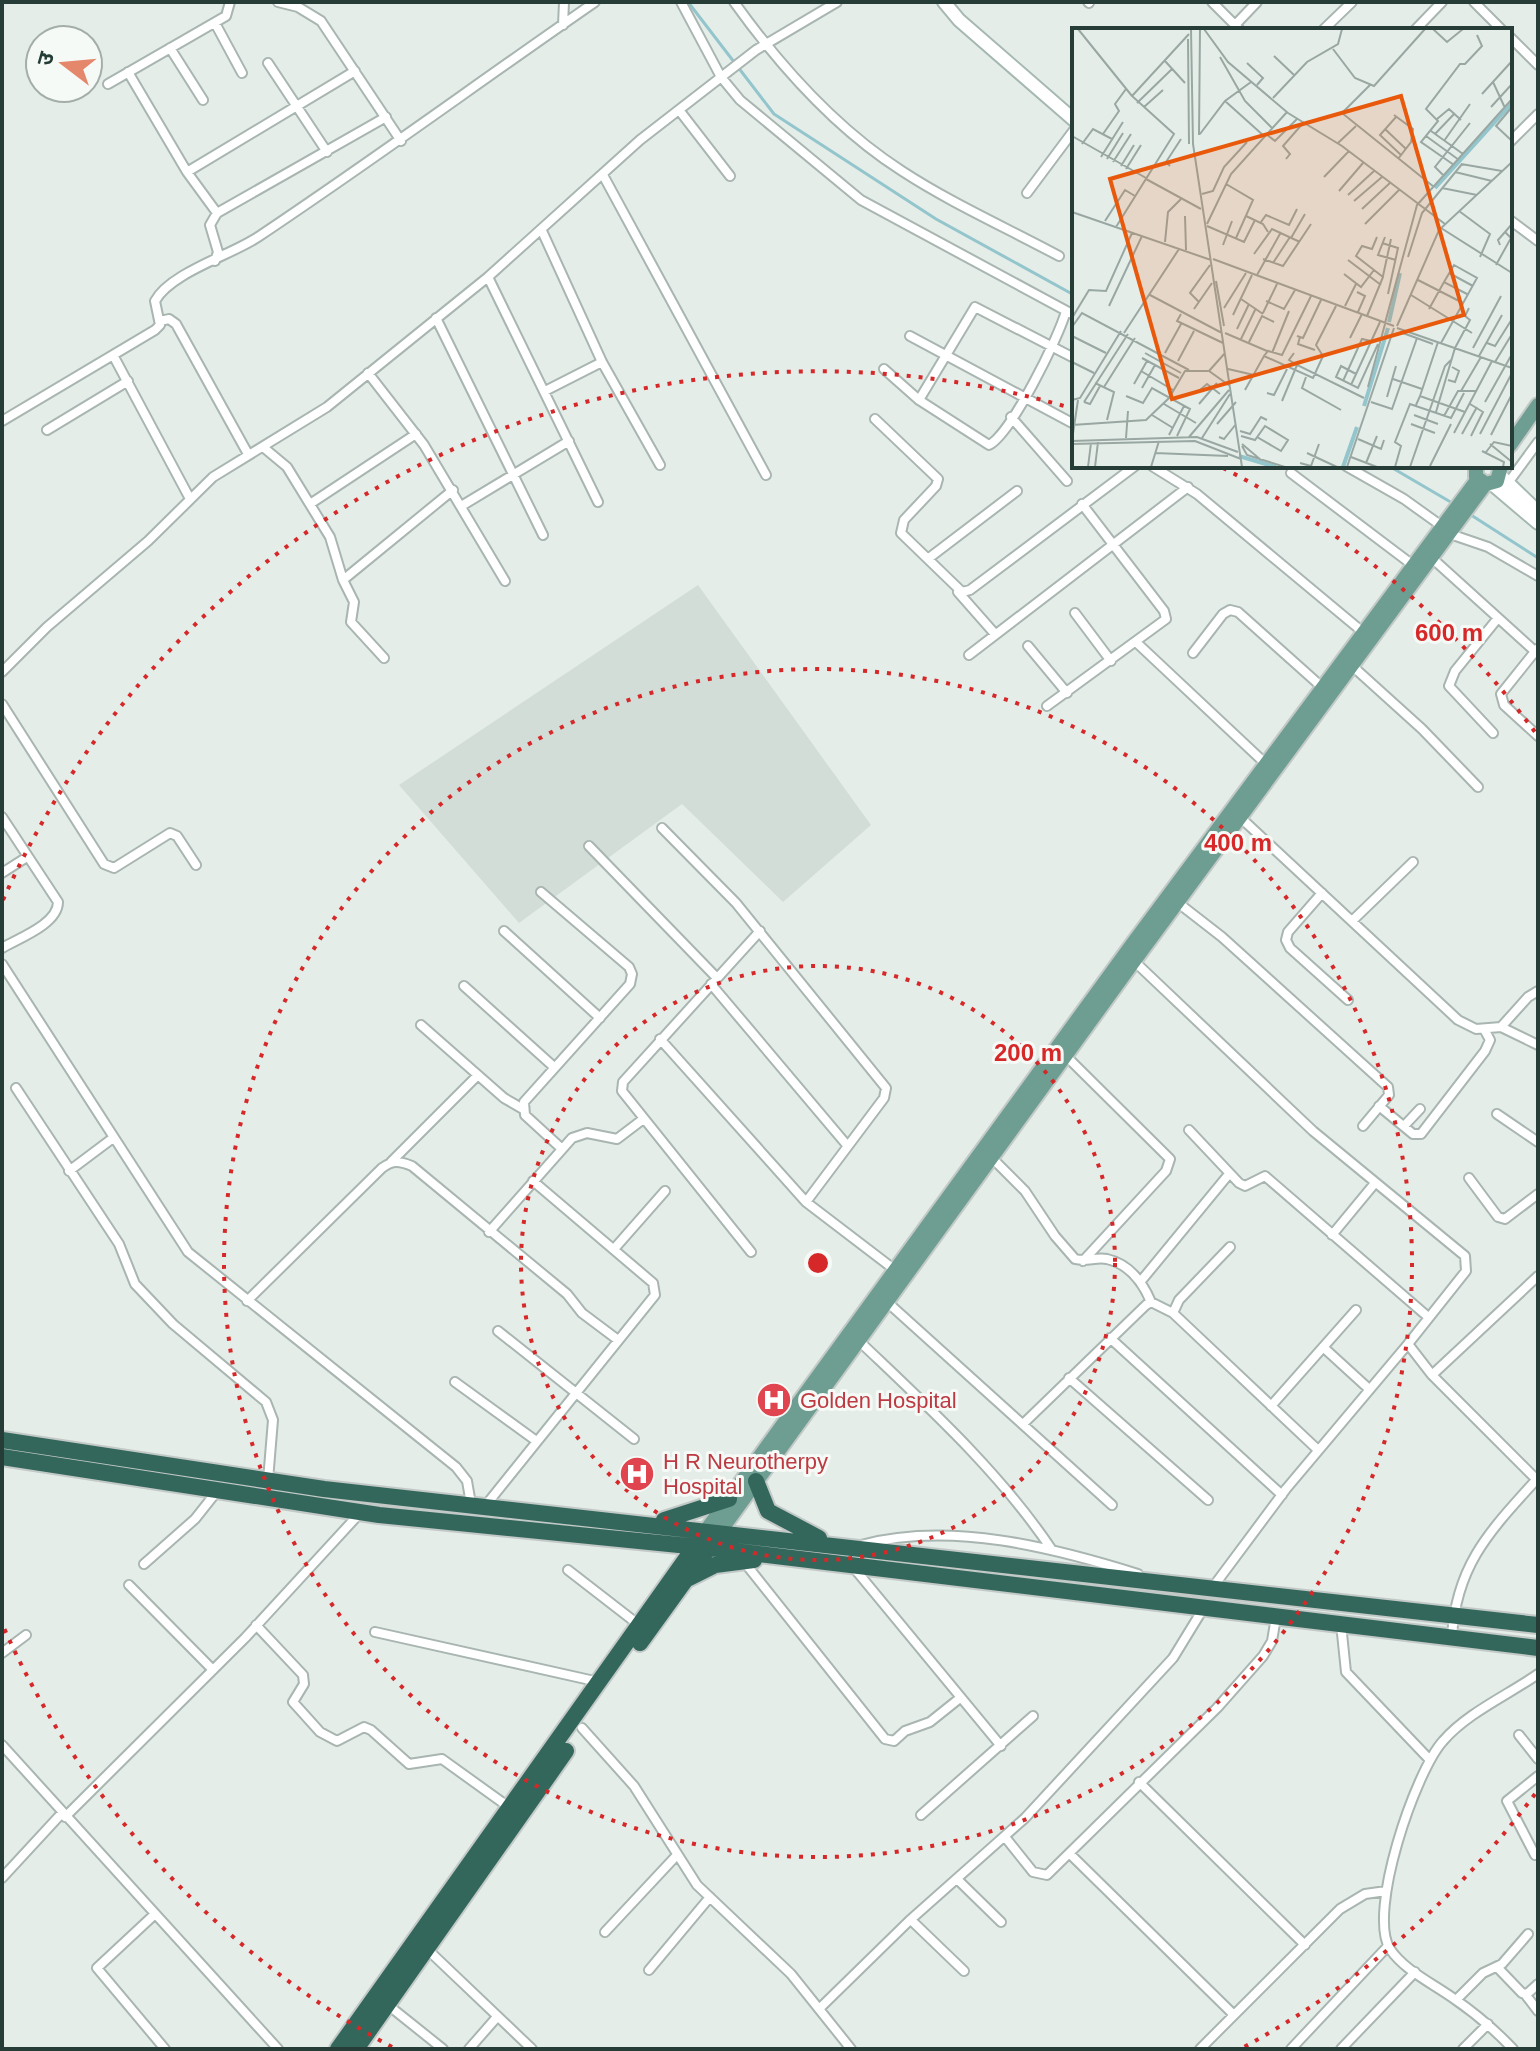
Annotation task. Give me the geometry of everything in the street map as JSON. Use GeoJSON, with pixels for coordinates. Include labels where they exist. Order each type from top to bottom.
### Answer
{"type":"FeatureCollection","features":[{"type":"Feature","properties":{"kind":"highway"},"geometry":{"type":"LineString","coordinates":[[2,1440],[268,1480],[1538,1625]]}},
{"type":"Feature","properties":{"kind":"highway"},"geometry":{"type":"LineString","coordinates":[[2,1457],[361,1512],[780,1556],[1538,1648]]}},
{"type":"Feature","properties":{"kind":"highway"},"geometry":{"type":"LineString","coordinates":[[756,1481],[768,1511],[832,1544]]}},
{"type":"Feature","properties":{"kind":"highway"},"geometry":{"type":"LineString","coordinates":[[647,1523],[701,1510],[729,1499]]}},
{"type":"Feature","properties":{"kind":"highway"},"geometry":{"type":"LineString","coordinates":[[338,2049],[582,1728],[714,1530]]}},
{"type":"Feature","properties":{"kind":"highway"},"geometry":{"type":"LineString","coordinates":[[653,1545],[667,1555],[679,1580]]}},
{"type":"Feature","properties":{"kind":"highway"},"geometry":{"type":"LineString","coordinates":[[356,2049],[426,1948],[440,1916],[510,1808],[639,1625],[679,1580],[715,1565],[780,1556]]}},
{"type":"Feature","properties":{"kind":"main road"},"geometry":{"type":"LineString","coordinates":[[944,2],[959,20],[1072,118]]}},
{"type":"Feature","properties":{"kind":"main road"},"geometry":{"type":"LineString","coordinates":[[1512,428],[1538,392]]}},
{"type":"Feature","properties":{"kind":"main road"},"geometry":{"type":"LineString","coordinates":[[1512,442],[1538,405]]}},
{"type":"Feature","properties":{"kind":"main road"},"geometry":{"type":"LineString","coordinates":[[1488,480],[1538,512]]}},
{"type":"Feature","properties":{"kind":"main road"},"geometry":{"type":"LineString","coordinates":[[1488,480],[1538,523]]}},
{"type":"Feature","properties":{"kind":"main road"},"geometry":{"type":"LineString","coordinates":[[714,1530],[756,1481],[1241,818],[1323,688],[1349,664],[1365,634],[1414,566],[1488,480]]}},
{"type":"Feature","properties":{"kind":"main road"},"geometry":{"type":"LineString","coordinates":[[714,1530],[729,1499],[895,1270],[1349,664],[1433,559],[1450,526]]}},
{"type":"Feature","properties":{"kind":"street"},"geometry":{"type":"LineString","coordinates":[[108,84],[215,23],[230,12],[230,2]]}},
{"type":"Feature","properties":{"kind":"street"},"geometry":{"type":"LineString","coordinates":[[278,2],[298,7],[321,21],[401,141]]}},
{"type":"Feature","properties":{"kind":"street"},"geometry":{"type":"LineString","coordinates":[[563,25],[564,2]]}},
{"type":"Feature","properties":{"kind":"street"},"geometry":{"type":"LineString","coordinates":[[2,421],[155,330],[160,321],[155,301],[164,288],[243,247],[401,141],[595,2]]}},
{"type":"Feature","properties":{"kind":"street"},"geometry":{"type":"LineString","coordinates":[[681,2],[724,75],[751,109],[814,158],[861,200],[1070,313],[1024,398],[989,445],[919,400],[884,369]]}},
{"type":"Feature","properties":{"kind":"street"},"geometry":{"type":"LineString","coordinates":[[734,2],[760,48],[882,157],[1059,256]]}},
{"type":"Feature","properties":{"kind":"street"},"geometry":{"type":"LineString","coordinates":[[2,672],[47,627],[148,541],[189,497],[248,454],[327,407],[488,277],[679,110],[760,48],[837,2]]}},
{"type":"Feature","properties":{"kind":"street"},"geometry":{"type":"LineString","coordinates":[[1212,2],[1238,26],[1257,2]]}},
{"type":"Feature","properties":{"kind":"street"},"geometry":{"type":"LineString","coordinates":[[1325,28],[1352,2]]}},
{"type":"Feature","properties":{"kind":"street"},"geometry":{"type":"LineString","coordinates":[[1417,28],[1442,2]]}},
{"type":"Feature","properties":{"kind":"street"},"geometry":{"type":"LineString","coordinates":[[1474,2],[1500,28]]}},
{"type":"Feature","properties":{"kind":"street"},"geometry":{"type":"LineString","coordinates":[[215,23],[242,73]]}},
{"type":"Feature","properties":{"kind":"street"},"geometry":{"type":"LineString","coordinates":[[1512,39],[1538,65]]}},
{"type":"Feature","properties":{"kind":"street"},"geometry":{"type":"LineString","coordinates":[[170,48],[203,100]]}},
{"type":"Feature","properties":{"kind":"street"},"geometry":{"type":"LineString","coordinates":[[268,63],[327,152]]}},
{"type":"Feature","properties":{"kind":"street"},"geometry":{"type":"LineString","coordinates":[[187,172],[355,71]]}},
{"type":"Feature","properties":{"kind":"street"},"geometry":{"type":"LineString","coordinates":[[128,72],[187,172],[217,213]]}},
{"type":"Feature","properties":{"kind":"street"},"geometry":{"type":"LineString","coordinates":[[679,110],[730,176]]}},
{"type":"Feature","properties":{"kind":"street"},"geometry":{"type":"LineString","coordinates":[[1512,140],[1538,114]]}},
{"type":"Feature","properties":{"kind":"street"},"geometry":{"type":"LineString","coordinates":[[215,261],[218,252],[210,225],[217,213],[386,117]]}},
{"type":"Feature","properties":{"kind":"street"},"geometry":{"type":"LineString","coordinates":[[1027,193],[1072,133]]}},
{"type":"Feature","properties":{"kind":"street"},"geometry":{"type":"LineString","coordinates":[[603,175],[766,475]]}},
{"type":"Feature","properties":{"kind":"street"},"geometry":{"type":"LineString","coordinates":[[1512,222],[1538,241]]}},
{"type":"Feature","properties":{"kind":"street"},"geometry":{"type":"LineString","coordinates":[[542,231],[602,362],[660,465]]}},
{"type":"Feature","properties":{"kind":"street"},"geometry":{"type":"LineString","coordinates":[[488,277],[598,502]]}},
{"type":"Feature","properties":{"kind":"street"},"geometry":{"type":"LineString","coordinates":[[919,400],[975,307],[1072,357]]}},
{"type":"Feature","properties":{"kind":"street"},"geometry":{"type":"LineString","coordinates":[[436,318],[543,535]]}},
{"type":"Feature","properties":{"kind":"street"},"geometry":{"type":"LineString","coordinates":[[160,321],[169,319],[176,324],[248,454]]}},
{"type":"Feature","properties":{"kind":"street"},"geometry":{"type":"LineString","coordinates":[[910,336],[1072,423]]}},
{"type":"Feature","properties":{"kind":"street"},"geometry":{"type":"LineString","coordinates":[[113,355],[189,497]]}},
{"type":"Feature","properties":{"kind":"street"},"geometry":{"type":"LineString","coordinates":[[545,391],[602,362]]}},
{"type":"Feature","properties":{"kind":"street"},"geometry":{"type":"LineString","coordinates":[[368,373],[416,434],[463,505],[505,581]]}},
{"type":"Feature","properties":{"kind":"street"},"geometry":{"type":"LineString","coordinates":[[47,430],[128,381]]}},
{"type":"Feature","properties":{"kind":"street"},"geometry":{"type":"LineString","coordinates":[[1011,417],[1067,481]]}},
{"type":"Feature","properties":{"kind":"street"},"geometry":{"type":"LineString","coordinates":[[875,419],[938,479],[936,486],[901,526],[906,541],[929,558],[995,634]]}},
{"type":"Feature","properties":{"kind":"street"},"geometry":{"type":"LineString","coordinates":[[310,504],[416,434]]}},
{"type":"Feature","properties":{"kind":"street"},"geometry":{"type":"LineString","coordinates":[[463,505],[569,441]]}},
{"type":"Feature","properties":{"kind":"street"},"geometry":{"type":"LineString","coordinates":[[1512,462],[1538,442]]}},
{"type":"Feature","properties":{"kind":"street"},"geometry":{"type":"LineString","coordinates":[[263,447],[287,467],[330,537],[343,580],[354,602],[351,622],[384,658]]}},
{"type":"Feature","properties":{"kind":"street"},"geometry":{"type":"LineString","coordinates":[[957,591],[970,590],[1132,468]]}},
{"type":"Feature","properties":{"kind":"street"},"geometry":{"type":"LineString","coordinates":[[1155,468],[1188,487],[1365,634]]}},
{"type":"Feature","properties":{"kind":"street"},"geometry":{"type":"LineString","coordinates":[[1350,468],[1538,576]]}},
{"type":"Feature","properties":{"kind":"street"},"geometry":{"type":"LineString","coordinates":[[1291,473],[1414,566]]}},
{"type":"Feature","properties":{"kind":"street"},"geometry":{"type":"LineString","coordinates":[[969,655],[1188,487]]}},
{"type":"Feature","properties":{"kind":"street"},"geometry":{"type":"LineString","coordinates":[[343,580],[453,490]]}},
{"type":"Feature","properties":{"kind":"street"},"geometry":{"type":"LineString","coordinates":[[929,558],[1017,491]]}},
{"type":"Feature","properties":{"kind":"street"},"geometry":{"type":"LineString","coordinates":[[1047,706],[1162,624],[1164,611],[1082,504]]}},
{"type":"Feature","properties":{"kind":"street"},"geometry":{"type":"LineString","coordinates":[[1433,559],[1537,651],[1504,689],[1501,700],[1538,736]]}},
{"type":"Feature","properties":{"kind":"street"},"geometry":{"type":"LineString","coordinates":[[1193,653],[1223,614],[1230,610],[1238,612],[1323,688]]}},
{"type":"Feature","properties":{"kind":"street"},"geometry":{"type":"LineString","coordinates":[[1075,613],[1111,661]]}},
{"type":"Feature","properties":{"kind":"street"},"geometry":{"type":"LineString","coordinates":[[1493,733],[1449,686],[1455,671],[1498,618]]}},
{"type":"Feature","properties":{"kind":"street"},"geometry":{"type":"LineString","coordinates":[[1137,643],[1271,768]]}},
{"type":"Feature","properties":{"kind":"street"},"geometry":{"type":"LineString","coordinates":[[1028,646],[1067,693]]}},
{"type":"Feature","properties":{"kind":"street"},"geometry":{"type":"LineString","coordinates":[[1349,664],[1422,729],[1478,787]]}},
{"type":"Feature","properties":{"kind":"street"},"geometry":{"type":"LineString","coordinates":[[2,704],[104,864],[114,868],[170,833],[177,836],[196,865]]}},
{"type":"Feature","properties":{"kind":"street"},"geometry":{"type":"LineString","coordinates":[[2,817],[58,902],[58,909],[51,919],[2,948]]}},
{"type":"Feature","properties":{"kind":"street"},"geometry":{"type":"LineString","coordinates":[[1241,818],[1458,1020],[1484,1029],[1501,1027],[1538,1045]]}},
{"type":"Feature","properties":{"kind":"street"},"geometry":{"type":"LineString","coordinates":[[662,828],[727,892],[886,1088],[884,1098],[846,1144],[806,1202]]}},
{"type":"Feature","properties":{"kind":"street"},"geometry":{"type":"LineString","coordinates":[[589,846],[714,981],[846,1144]]}},
{"type":"Feature","properties":{"kind":"street"},"geometry":{"type":"LineString","coordinates":[[2,873],[27,857]]}},
{"type":"Feature","properties":{"kind":"street"},"geometry":{"type":"LineString","coordinates":[[1352,921],[1413,862]]}},
{"type":"Feature","properties":{"kind":"street"},"geometry":{"type":"LineString","coordinates":[[541,892],[629,967],[632,974],[630,984],[524,1102],[525,1115],[561,1148]]}},
{"type":"Feature","properties":{"kind":"street"},"geometry":{"type":"LineString","coordinates":[[1322,893],[1288,932],[1286,940],[1290,948],[1348,1000]]}},
{"type":"Feature","properties":{"kind":"street"},"geometry":{"type":"LineString","coordinates":[[1177,902],[1222,937],[1388,1087],[1389,1095],[1363,1126]]}},
{"type":"Feature","properties":{"kind":"street"},"geometry":{"type":"LineString","coordinates":[[504,931],[600,1018]]}},
{"type":"Feature","properties":{"kind":"street"},"geometry":{"type":"LineString","coordinates":[[751,1252],[625,1100],[623,1082],[760,931]]}},
{"type":"Feature","properties":{"kind":"street"},"geometry":{"type":"LineString","coordinates":[[1134,961],[1313,1131],[1443,1235],[1468,1263],[1466,1271],[1282,1495],[1213,1588]]}},
{"type":"Feature","properties":{"kind":"street"},"geometry":{"type":"LineString","coordinates":[[3,967],[188,1252],[456,1467],[467,1481],[478,1505],[651,1301],[656,1288],[533,1181]]}},
{"type":"Feature","properties":{"kind":"street"},"geometry":{"type":"LineString","coordinates":[[464,986],[554,1067]]}},
{"type":"Feature","properties":{"kind":"street"},"geometry":{"type":"LineString","coordinates":[[1501,1027],[1528,997],[1538,991]]}},
{"type":"Feature","properties":{"kind":"street"},"geometry":{"type":"LineString","coordinates":[[421,1025],[504,1098],[523,1109]]}},
{"type":"Feature","properties":{"kind":"street"},"geometry":{"type":"LineString","coordinates":[[1379,1106],[1418,1135],[1428,1129],[1489,1045],[1484,1029]]}},
{"type":"Feature","properties":{"kind":"street"},"geometry":{"type":"LineString","coordinates":[[660,1039],[806,1202],[895,1270]]}},
{"type":"Feature","properties":{"kind":"street"},"geometry":{"type":"LineString","coordinates":[[1065,1055],[1170,1159],[1166,1171],[1083,1261]]}},
{"type":"Feature","properties":{"kind":"street"},"geometry":{"type":"LineString","coordinates":[[247,1301],[478,1075]]}},
{"type":"Feature","properties":{"kind":"street"},"geometry":{"type":"LineString","coordinates":[[16,1088],[124,1252],[135,1284],[173,1324],[266,1402],[273,1420],[268,1480]]}},
{"type":"Feature","properties":{"kind":"street"},"geometry":{"type":"LineString","coordinates":[[1404,1126],[1420,1109]]}},
{"type":"Feature","properties":{"kind":"street"},"geometry":{"type":"LineString","coordinates":[[1497,1114],[1538,1142]]}},
{"type":"Feature","properties":{"kind":"street"},"geometry":{"type":"LineString","coordinates":[[489,1232],[561,1148],[580,1134],[617,1139],[642,1120]]}},
{"type":"Feature","properties":{"kind":"street"},"geometry":{"type":"LineString","coordinates":[[1189,1130],[1229,1174],[1245,1186],[1265,1176],[1427,1316]]}},
{"type":"Feature","properties":{"kind":"street"},"geometry":{"type":"LineString","coordinates":[[69,1171],[113,1138]]}},
{"type":"Feature","properties":{"kind":"street"},"geometry":{"type":"LineString","coordinates":[[991,1157],[1025,1191],[1070,1254],[1083,1261],[1108,1260],[1141,1281],[1151,1302],[1173,1313],[1318,1450]]}},
{"type":"Feature","properties":{"kind":"street"},"geometry":{"type":"LineString","coordinates":[[390,1162],[412,1166],[567,1294],[582,1313],[618,1340]]}},
{"type":"Feature","properties":{"kind":"street"},"geometry":{"type":"LineString","coordinates":[[1141,1281],[1229,1174]]}},
{"type":"Feature","properties":{"kind":"street"},"geometry":{"type":"LineString","coordinates":[[1469,1178],[1498,1217],[1505,1219],[1538,1194]]}},
{"type":"Feature","properties":{"kind":"street"},"geometry":{"type":"LineString","coordinates":[[1332,1235],[1375,1183]]}},
{"type":"Feature","properties":{"kind":"street"},"geometry":{"type":"LineString","coordinates":[[614,1249],[665,1191]]}},
{"type":"Feature","properties":{"kind":"street"},"geometry":{"type":"LineString","coordinates":[[1173,1313],[1179,1300],[1230,1247]]}},
{"type":"Feature","properties":{"kind":"street"},"geometry":{"type":"LineString","coordinates":[[1432,1375],[1538,1276]]}},
{"type":"Feature","properties":{"kind":"street"},"geometry":{"type":"LineString","coordinates":[[886,1301],[1112,1505]]}},
{"type":"Feature","properties":{"kind":"street"},"geometry":{"type":"LineString","coordinates":[[1023,1424],[1151,1302]]}},
{"type":"Feature","properties":{"kind":"street"},"geometry":{"type":"LineString","coordinates":[[1271,1406],[1356,1310]]}},
{"type":"Feature","properties":{"kind":"street"},"geometry":{"type":"LineString","coordinates":[[498,1331],[634,1439]]}},
{"type":"Feature","properties":{"kind":"street"},"geometry":{"type":"LineString","coordinates":[[1110,1338],[1282,1495]]}},
{"type":"Feature","properties":{"kind":"street"},"geometry":{"type":"LineString","coordinates":[[858,1340],[1022,1506],[1052,1550]]}},
{"type":"Feature","properties":{"kind":"street"},"geometry":{"type":"LineString","coordinates":[[1408,1344],[1432,1375],[1537,1480],[1475,1553],[1460,1582],[1452,1638]]}},
{"type":"Feature","properties":{"kind":"street"},"geometry":{"type":"LineString","coordinates":[[1323,1347],[1369,1389]]}},
{"type":"Feature","properties":{"kind":"street"},"geometry":{"type":"LineString","coordinates":[[1069,1378],[1208,1500]]}},
{"type":"Feature","properties":{"kind":"street"},"geometry":{"type":"LineString","coordinates":[[455,1382],[535,1440]]}},
{"type":"Feature","properties":{"kind":"street"},"geometry":{"type":"LineString","coordinates":[[144,1564],[195,1519],[218,1490]]}},
{"type":"Feature","properties":{"kind":"street"},"geometry":{"type":"LineString","coordinates":[[2,1878],[213,1670],[361,1512]]}},
{"type":"Feature","properties":{"kind":"street"},"geometry":{"type":"LineString","coordinates":[[856,1547],[915,1534],[1052,1550],[1162,1582]]}},
{"type":"Feature","properties":{"kind":"street"},"geometry":{"type":"LineString","coordinates":[[743,1561],[885,1739],[894,1741],[905,1731],[930,1722],[960,1698]]}},
{"type":"Feature","properties":{"kind":"street"},"geometry":{"type":"LineString","coordinates":[[851,1565],[1001,1746]]}},
{"type":"Feature","properties":{"kind":"street"},"geometry":{"type":"LineString","coordinates":[[568,1570],[639,1625]]}},
{"type":"Feature","properties":{"kind":"street"},"geometry":{"type":"LineString","coordinates":[[129,1585],[213,1670]]}},
{"type":"Feature","properties":{"kind":"street"},"geometry":{"type":"LineString","coordinates":[[821,2007],[911,1920],[1005,1837],[1173,1658],[1204,1608]]}},
{"type":"Feature","properties":{"kind":"street"},"geometry":{"type":"LineString","coordinates":[[1005,1837],[1038,1876],[1047,1875],[1217,1708],[1263,1656],[1272,1641],[1276,1617]]}},
{"type":"Feature","properties":{"kind":"street"},"geometry":{"type":"LineString","coordinates":[[1341,1624],[1346,1672],[1429,1759]]}},
{"type":"Feature","properties":{"kind":"street"},"geometry":{"type":"LineString","coordinates":[[256,1625],[303,1675],[304,1684],[293,1702],[320,1732],[337,1741],[357,1729],[371,1730],[409,1764],[442,1759],[510,1808]]}},
{"type":"Feature","properties":{"kind":"street"},"geometry":{"type":"LineString","coordinates":[[375,1632],[600,1683]]}},
{"type":"Feature","properties":{"kind":"street"},"geometry":{"type":"LineString","coordinates":[[2,1653],[26,1635]]}},
{"type":"Feature","properties":{"kind":"street"},"geometry":{"type":"LineString","coordinates":[[1513,2049],[1488,2024],[1415,1972],[1388,1946],[1386,1891],[1407,1810],[1429,1759],[1455,1729],[1538,1674]]}},
{"type":"Feature","properties":{"kind":"street"},"geometry":{"type":"LineString","coordinates":[[921,1815],[1033,1716]]}},
{"type":"Feature","properties":{"kind":"street"},"geometry":{"type":"LineString","coordinates":[[582,1728],[634,1786],[677,1855],[710,1897],[778,1960],[821,2007],[851,2049]]}},
{"type":"Feature","properties":{"kind":"street"},"geometry":{"type":"LineString","coordinates":[[1519,1735],[1538,1759]]}},
{"type":"Feature","properties":{"kind":"street"},"geometry":{"type":"LineString","coordinates":[[2,1745],[278,2049]]}},
{"type":"Feature","properties":{"kind":"street"},"geometry":{"type":"LineString","coordinates":[[1535,1855],[1507,1801],[1538,1776]]}},
{"type":"Feature","properties":{"kind":"street"},"geometry":{"type":"LineString","coordinates":[[1139,1782],[1305,1945]]}},
{"type":"Feature","properties":{"kind":"street"},"geometry":{"type":"LineString","coordinates":[[1070,1854],[1233,2014]]}},
{"type":"Feature","properties":{"kind":"street"},"geometry":{"type":"LineString","coordinates":[[605,1932],[677,1855]]}},
{"type":"Feature","properties":{"kind":"street"},"geometry":{"type":"LineString","coordinates":[[957,1879],[1001,1922]]}},
{"type":"Feature","properties":{"kind":"street"},"geometry":{"type":"LineString","coordinates":[[1200,2049],[1347,1904],[1365,1894],[1386,1891]]}},
{"type":"Feature","properties":{"kind":"street"},"geometry":{"type":"LineString","coordinates":[[649,1970],[710,1897]]}},
{"type":"Feature","properties":{"kind":"street"},"geometry":{"type":"LineString","coordinates":[[155,1914],[97,1968],[165,2049]]}},
{"type":"Feature","properties":{"kind":"street"},"geometry":{"type":"LineString","coordinates":[[911,1920],[964,1971]]}},
{"type":"Feature","properties":{"kind":"street"},"geometry":{"type":"LineString","coordinates":[[1456,2000],[1483,1973],[1497,1967],[1528,1934]]}},
{"type":"Feature","properties":{"kind":"street"},"geometry":{"type":"LineString","coordinates":[[1291,2049],[1388,1946]]}},
{"type":"Feature","properties":{"kind":"street"},"geometry":{"type":"LineString","coordinates":[[426,1948],[532,2049]]}},
{"type":"Feature","properties":{"kind":"street"},"geometry":{"type":"LineString","coordinates":[[1497,1967],[1538,2011]]}},
{"type":"Feature","properties":{"kind":"street"},"geometry":{"type":"LineString","coordinates":[[1341,2049],[1415,1972]]}},
{"type":"Feature","properties":{"kind":"street"},"geometry":{"type":"LineString","coordinates":[[1525,1994],[1538,1984]]}},
{"type":"Feature","properties":{"kind":"street"},"geometry":{"type":"LineString","coordinates":[[387,2004],[443,2049]]}},
{"type":"Feature","properties":{"kind":"street"},"geometry":{"type":"LineString","coordinates":[[469,2049],[497,2017]]}},
{"type":"Feature","properties":{"kind":"street"},"geometry":{"type":"LineString","coordinates":[[1463,2049],[1488,2024]]}},
{"type":"Feature","properties":{"kind":"shaded area"},"geometry":{"type":"Polygon","coordinates":[[[698,585],[871,825],[783,902],[682,804],[519,923],[399,785],[698,585]]]}},
{"type":"Feature","properties":{"kind":"waterway"},"geometry":{"type":"LineString","coordinates":[[688,2],[774,114],[936,219],[1072,294]]}},
{"type":"Feature","properties":{"kind":"waterway"},"geometry":{"type":"LineString","coordinates":[[1392,468],[1454,504]]}},
{"type":"Feature","properties":{"kind":"waterway"},"geometry":{"type":"LineString","coordinates":[[1471,515],[1538,558]]}},
{"type":"Feature","properties":{"kind":"place","name":"Golden Hospital"},"geometry":{"type":"Point","coordinates":[774,1400]}},
{"type":"Feature","properties":{"kind":"place","name":"H R Neurotherpy Hospital"},"geometry":{"type":"Point","coordinates":[637,1474]}}]}
